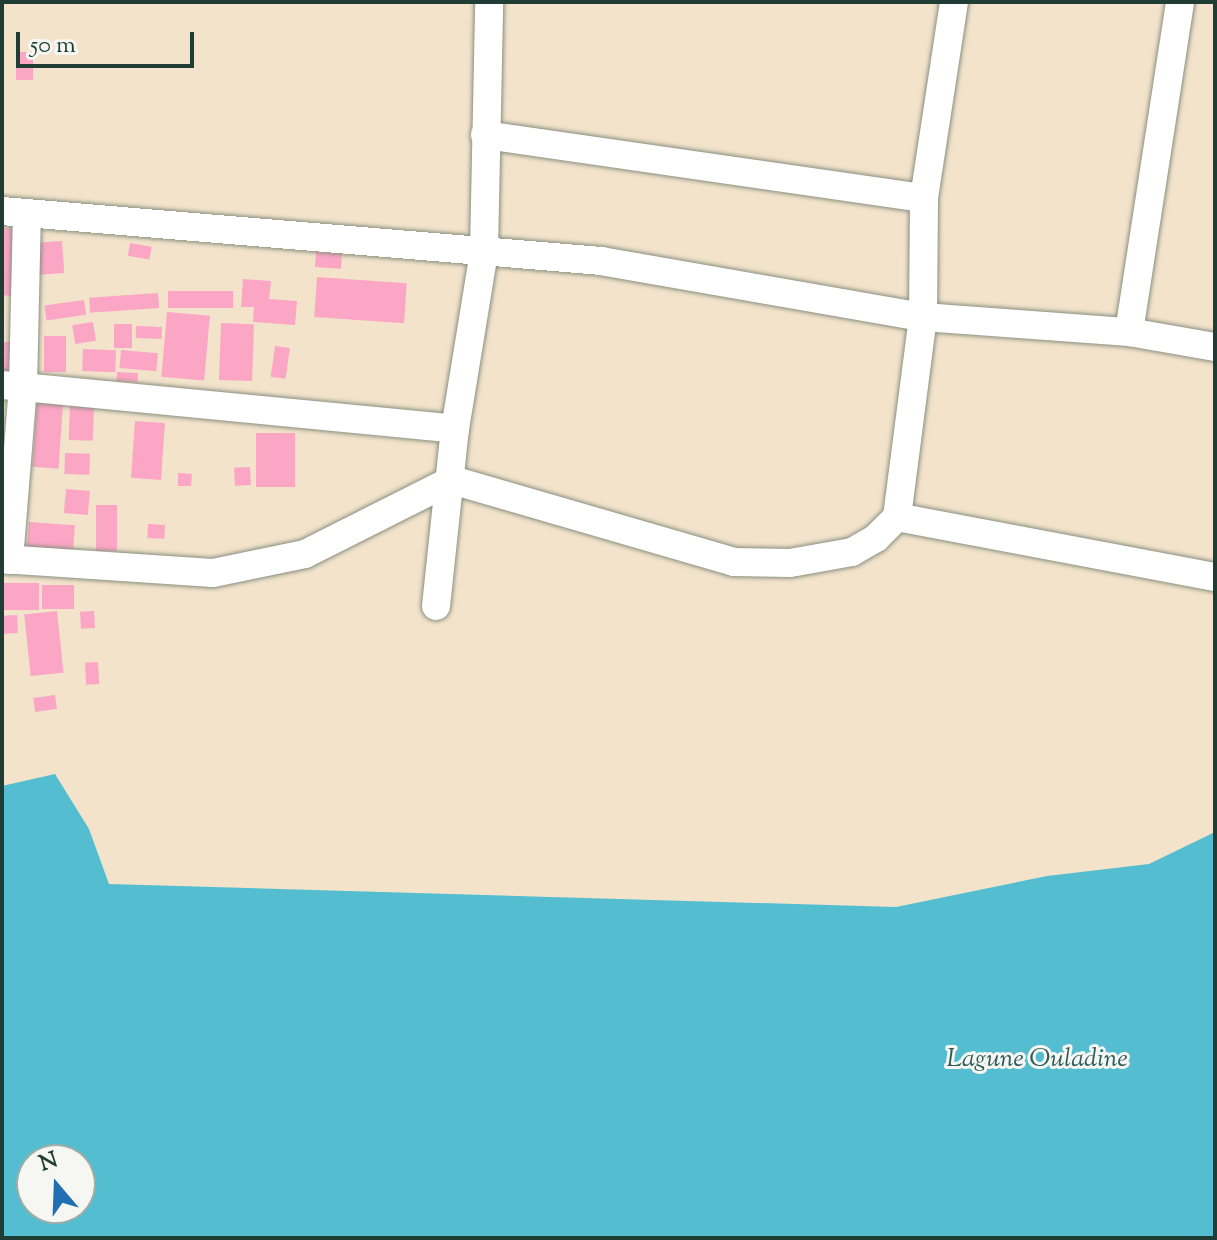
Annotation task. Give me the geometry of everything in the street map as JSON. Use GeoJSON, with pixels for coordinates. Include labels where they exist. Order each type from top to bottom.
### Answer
{"type":"FeatureCollection","features":[{"type":"Feature","properties":{"kind":"street"},"geometry":{"type":"LineString","coordinates":[[436,606],[452,480],[455,429],[484,251],[489,2]]}},
{"type":"Feature","properties":{"kind":"street"},"geometry":{"type":"LineString","coordinates":[[954,2],[924,198],[923,317],[897,517],[876,538],[852,552],[790,563],[734,562],[452,480],[305,554],[213,573],[6,560],[13,386],[14,212],[601,261],[923,317],[1129,332],[1215,347]]}},
{"type":"Feature","properties":{"kind":"street"},"geometry":{"type":"LineString","coordinates":[[1129,332],[1180,2]]}},
{"type":"Feature","properties":{"kind":"street"},"geometry":{"type":"LineString","coordinates":[[485,135],[924,198]]}},
{"type":"Feature","properties":{"kind":"street"},"geometry":{"type":"LineString","coordinates":[[13,386],[455,429]]}},
{"type":"Feature","properties":{"kind":"street"},"geometry":{"type":"LineString","coordinates":[[897,517],[1215,577]]}},
{"type":"Feature","properties":{"kind":"water","name":"Lagune Ouladine"},"geometry":{"type":"Polygon","coordinates":[[[55,774],[89,829],[109,884],[896,907],[1047,876],[1149,864],[1215,832],[1215,1238],[2,1238],[2,786],[55,774]]]}},
{"type":"Feature","properties":{"kind":"building"},"geometry":{"type":"Polygon","coordinates":[[[16,52],[33,52],[33,80],[16,80],[16,52]]]}},
{"type":"Feature","properties":{"kind":"building"},"geometry":{"type":"Polygon","coordinates":[[[2,228],[24,230],[18,297],[2,295],[2,228]]]}},
{"type":"Feature","properties":{"kind":"building"},"geometry":{"type":"Polygon","coordinates":[[[62,241],[64,273],[39,275],[37,243],[62,241]]]}},
{"type":"Feature","properties":{"kind":"building"},"geometry":{"type":"Polygon","coordinates":[[[130,243],[152,247],[149,260],[128,256],[130,243]]]}},
{"type":"Feature","properties":{"kind":"building"},"geometry":{"type":"Polygon","coordinates":[[[316,252],[342,254],[341,269],[315,267],[316,252]]]}},
{"type":"Feature","properties":{"kind":"building"},"geometry":{"type":"Polygon","coordinates":[[[317,277],[407,283],[404,323],[314,317],[317,277]]]}},
{"type":"Feature","properties":{"kind":"building"},"geometry":{"type":"Polygon","coordinates":[[[243,279],[271,281],[269,299],[297,301],[295,325],[253,322],[254,307],[241,307],[243,279]]]}},
{"type":"Feature","properties":{"kind":"building"},"geometry":{"type":"Polygon","coordinates":[[[168,291],[233,291],[233,308],[168,308],[168,291]]]}},
{"type":"Feature","properties":{"kind":"building"},"geometry":{"type":"Polygon","coordinates":[[[158,293],[159,308],[90,313],[89,298],[158,293]]]}},
{"type":"Feature","properties":{"kind":"building"},"geometry":{"type":"Polygon","coordinates":[[[84,300],[86,315],[46,320],[44,306],[84,300]]]}},
{"type":"Feature","properties":{"kind":"building"},"geometry":{"type":"Polygon","coordinates":[[[167,312],[210,316],[204,381],[161,377],[167,312]]]}},
{"type":"Feature","properties":{"kind":"building"},"geometry":{"type":"Polygon","coordinates":[[[93,322],[96,341],[75,344],[72,325],[93,322]]]}},
{"type":"Feature","properties":{"kind":"building"},"geometry":{"type":"Polygon","coordinates":[[[221,323],[254,324],[252,381],[219,380],[221,323]]]}},
{"type":"Feature","properties":{"kind":"building"},"geometry":{"type":"Polygon","coordinates":[[[114,324],[132,324],[132,348],[114,348],[114,324]]]}},
{"type":"Feature","properties":{"kind":"building"},"geometry":{"type":"Polygon","coordinates":[[[136,326],[162,327],[162,339],[136,338],[136,326]]]}},
{"type":"Feature","properties":{"kind":"building"},"geometry":{"type":"Polygon","coordinates":[[[44,336],[66,336],[66,372],[44,372],[44,336]]]}},
{"type":"Feature","properties":{"kind":"building"},"geometry":{"type":"Polygon","coordinates":[[[2,342],[18,342],[18,370],[2,370],[2,342]]]}},
{"type":"Feature","properties":{"kind":"building"},"geometry":{"type":"Polygon","coordinates":[[[275,346],[290,348],[286,379],[271,377],[275,346]]]}},
{"type":"Feature","properties":{"kind":"building"},"geometry":{"type":"Polygon","coordinates":[[[83,349],[116,350],[115,372],[82,371],[83,349]]]}},
{"type":"Feature","properties":{"kind":"building"},"geometry":{"type":"Polygon","coordinates":[[[121,350],[158,353],[156,371],[119,368],[121,350]]]}},
{"type":"Feature","properties":{"kind":"building"},"geometry":{"type":"Polygon","coordinates":[[[117,372],[138,373],[138,382],[117,381],[117,372]]]}},
{"type":"Feature","properties":{"kind":"building"},"geometry":{"type":"Polygon","coordinates":[[[37,403],[63,405],[58,469],[33,467],[37,403]]]}},
{"type":"Feature","properties":{"kind":"building"},"geometry":{"type":"Polygon","coordinates":[[[70,404],[94,405],[93,441],[69,440],[70,404]]]}},
{"type":"Feature","properties":{"kind":"building"},"geometry":{"type":"Polygon","coordinates":[[[135,421],[165,423],[161,480],[131,478],[135,421]]]}},
{"type":"Feature","properties":{"kind":"building"},"geometry":{"type":"Polygon","coordinates":[[[256,433],[295,433],[295,487],[256,487],[256,433]]]}},
{"type":"Feature","properties":{"kind":"building"},"geometry":{"type":"Polygon","coordinates":[[[65,453],[90,454],[89,475],[64,474],[65,453]]]}},
{"type":"Feature","properties":{"kind":"building"},"geometry":{"type":"Polygon","coordinates":[[[250,467],[251,485],[235,486],[234,468],[250,467]]]}},
{"type":"Feature","properties":{"kind":"building"},"geometry":{"type":"Polygon","coordinates":[[[178,473],[192,474],[191,486],[178,486],[178,473]]]}},
{"type":"Feature","properties":{"kind":"building"},"geometry":{"type":"Polygon","coordinates":[[[66,489],[90,491],[88,515],[64,513],[66,489]]]}},
{"type":"Feature","properties":{"kind":"building"},"geometry":{"type":"Polygon","coordinates":[[[96,505],[117,505],[117,551],[96,551],[96,505]]]}},
{"type":"Feature","properties":{"kind":"building"},"geometry":{"type":"Polygon","coordinates":[[[29,522],[75,525],[73,552],[27,549],[29,522]]]}},
{"type":"Feature","properties":{"kind":"building"},"geometry":{"type":"Polygon","coordinates":[[[148,524],[165,525],[164,539],[147,538],[148,524]]]}},
{"type":"Feature","properties":{"kind":"building"},"geometry":{"type":"Polygon","coordinates":[[[4,583],[39,583],[39,610],[4,610],[4,583]]]}},
{"type":"Feature","properties":{"kind":"building"},"geometry":{"type":"Polygon","coordinates":[[[42,585],[74,585],[74,609],[42,609],[42,585]]]}},
{"type":"Feature","properties":{"kind":"building"},"geometry":{"type":"Polygon","coordinates":[[[57,611],[63,673],[31,676],[24,614],[57,611]]]}},
{"type":"Feature","properties":{"kind":"building"},"geometry":{"type":"Polygon","coordinates":[[[94,611],[95,628],[81,629],[80,612],[94,611]]]}},
{"type":"Feature","properties":{"kind":"building"},"geometry":{"type":"Polygon","coordinates":[[[17,615],[18,633],[4,634],[3,616],[17,615]]]}},
{"type":"Feature","properties":{"kind":"building"},"geometry":{"type":"Polygon","coordinates":[[[98,662],[99,684],[86,685],[85,663],[98,662]]]}},
{"type":"Feature","properties":{"kind":"building"},"geometry":{"type":"Polygon","coordinates":[[[55,695],[57,709],[35,712],[33,698],[55,695]]]}}]}
